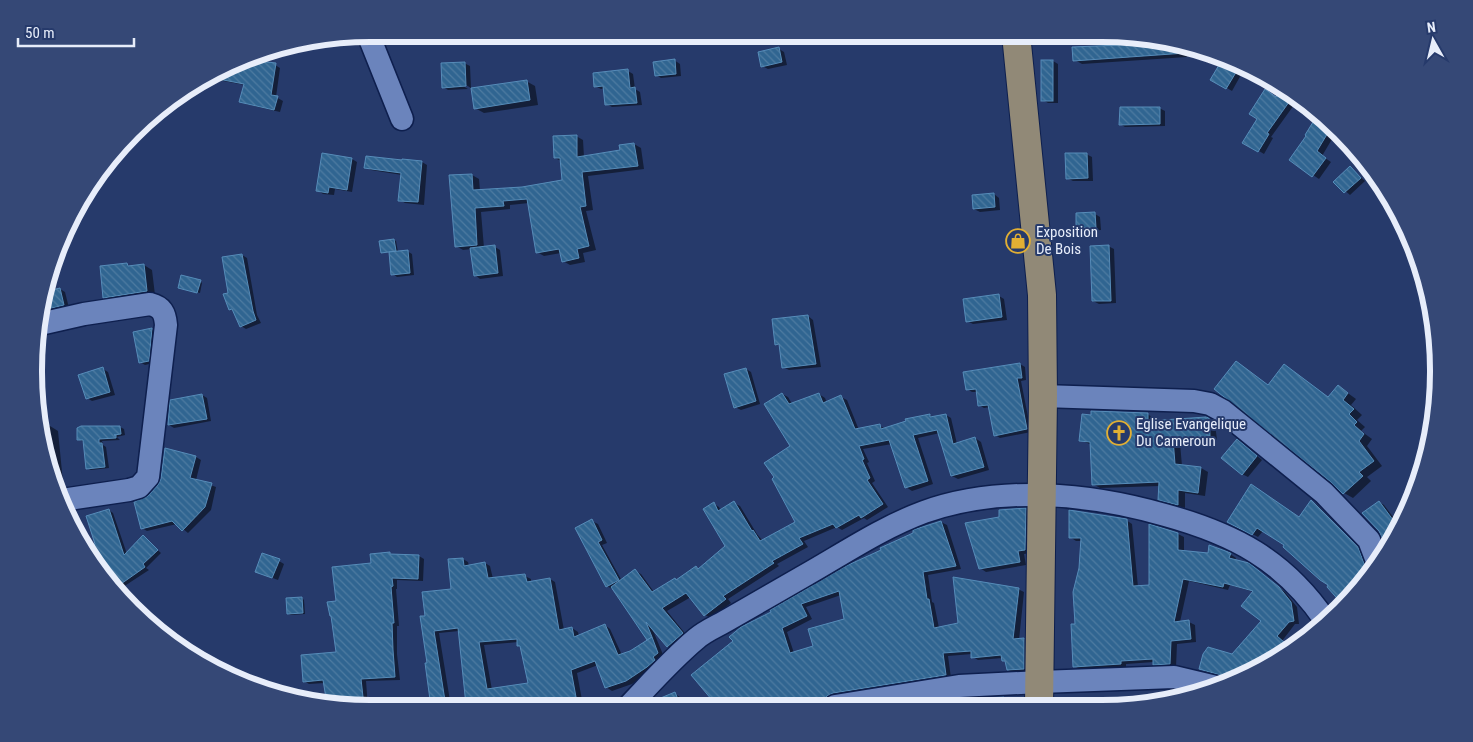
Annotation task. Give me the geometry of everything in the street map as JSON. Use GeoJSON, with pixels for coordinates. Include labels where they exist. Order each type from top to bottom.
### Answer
{"type":"FeatureCollection","features":[{"type":"Feature","properties":{"kind":"main road"},"geometry":{"type":"LineString","coordinates":[[1017,42],[1042,296],[1043,396],[1040,694]]}},
{"type":"Feature","properties":{"kind":"street"},"geometry":{"type":"LineString","coordinates":[[371,42],[402,119]]}},
{"type":"Feature","properties":{"kind":"street"},"geometry":{"type":"LineString","coordinates":[[46,323],[84,314],[150,304],[159,307],[166,314],[148,477],[139,487],[129,490],[69,499]]}},
{"type":"Feature","properties":{"kind":"street"},"geometry":{"type":"LineString","coordinates":[[1043,396],[1194,401],[1210,404],[1223,411],[1324,493],[1369,540],[1375,555]]}},
{"type":"Feature","properties":{"kind":"street"},"geometry":{"type":"LineString","coordinates":[[635,700],[697,638],[889,527],[949,504],[980,499],[1041,494],[1134,506],[1192,522],[1234,540],[1265,557],[1294,580],[1322,615]]}},
{"type":"Feature","properties":{"kind":"street"},"geometry":{"type":"LineString","coordinates":[[872,700],[959,686],[1040,694],[1174,677],[1204,683]]}},
{"type":"Feature","properties":{"kind":"building"},"geometry":{"type":"Polygon","coordinates":[[[1120,43],[1145,45],[1184,53],[1073,61],[1072,47],[1120,45],[1120,43]]]}},
{"type":"Feature","properties":{"kind":"building"},"geometry":{"type":"Polygon","coordinates":[[[779,47],[782,62],[761,67],[758,52],[779,47]]]}},
{"type":"Feature","properties":{"kind":"building"},"geometry":{"type":"Polygon","coordinates":[[[675,59],[676,74],[655,76],[653,62],[675,59]]]}},
{"type":"Feature","properties":{"kind":"building"},"geometry":{"type":"Polygon","coordinates":[[[1041,60],[1053,60],[1053,101],[1041,101],[1041,60]]]}},
{"type":"Feature","properties":{"kind":"building"},"geometry":{"type":"Polygon","coordinates":[[[261,61],[276,63],[271,95],[278,96],[274,110],[239,102],[244,84],[220,79],[261,61]]]}},
{"type":"Feature","properties":{"kind":"building"},"geometry":{"type":"Polygon","coordinates":[[[465,62],[466,86],[442,88],[441,63],[465,62]]]}},
{"type":"Feature","properties":{"kind":"building"},"geometry":{"type":"Polygon","coordinates":[[[1219,65],[1236,72],[1226,89],[1210,80],[1219,65]]]}},
{"type":"Feature","properties":{"kind":"building"},"geometry":{"type":"Polygon","coordinates":[[[628,69],[630,88],[635,87],[637,103],[605,105],[603,86],[594,87],[593,73],[628,69]]]}},
{"type":"Feature","properties":{"kind":"building"},"geometry":{"type":"Polygon","coordinates":[[[527,80],[530,100],[474,109],[471,88],[527,80]]]}},
{"type":"Feature","properties":{"kind":"building"},"geometry":{"type":"Polygon","coordinates":[[[1265,89],[1276,97],[1278,94],[1290,101],[1267,133],[1269,134],[1258,152],[1242,143],[1257,119],[1249,114],[1265,89]]]}},
{"type":"Feature","properties":{"kind":"building"},"geometry":{"type":"Polygon","coordinates":[[[1120,107],[1160,107],[1160,124],[1119,125],[1120,107]]]}},
{"type":"Feature","properties":{"kind":"building"},"geometry":{"type":"Polygon","coordinates":[[[1314,120],[1328,133],[1317,151],[1326,158],[1312,177],[1289,160],[1314,120]]]}},
{"type":"Feature","properties":{"kind":"building"},"geometry":{"type":"Polygon","coordinates":[[[577,135],[577,157],[620,150],[619,145],[634,143],[638,166],[582,172],[586,206],[580,207],[589,246],[577,249],[579,258],[562,262],[559,249],[536,253],[527,199],[503,201],[504,206],[475,208],[477,245],[455,247],[449,175],[472,174],[473,190],[522,187],[562,180],[560,158],[554,158],[553,136],[577,135]]]}},
{"type":"Feature","properties":{"kind":"building"},"geometry":{"type":"Polygon","coordinates":[[[322,153],[352,158],[347,190],[329,187],[328,193],[316,191],[322,153]]]}},
{"type":"Feature","properties":{"kind":"building"},"geometry":{"type":"Polygon","coordinates":[[[1065,153],[1087,153],[1088,178],[1066,179],[1065,153]]]}},
{"type":"Feature","properties":{"kind":"building"},"geometry":{"type":"Polygon","coordinates":[[[366,156],[422,161],[418,202],[398,201],[401,173],[364,168],[366,156]]]}},
{"type":"Feature","properties":{"kind":"building"},"geometry":{"type":"Polygon","coordinates":[[[1350,166],[1361,178],[1344,193],[1333,182],[1350,166]]]}},
{"type":"Feature","properties":{"kind":"building"},"geometry":{"type":"Polygon","coordinates":[[[994,193],[995,207],[973,209],[972,195],[994,193]]]}},
{"type":"Feature","properties":{"kind":"building"},"geometry":{"type":"Polygon","coordinates":[[[1095,212],[1096,228],[1076,228],[1076,213],[1095,212]]]}},
{"type":"Feature","properties":{"kind":"building"},"geometry":{"type":"Polygon","coordinates":[[[394,239],[396,251],[381,253],[379,241],[394,239]]]}},
{"type":"Feature","properties":{"kind":"building"},"geometry":{"type":"Polygon","coordinates":[[[495,245],[498,273],[474,276],[470,248],[495,245]]]}},
{"type":"Feature","properties":{"kind":"building"},"geometry":{"type":"Polygon","coordinates":[[[1109,245],[1111,301],[1092,301],[1090,246],[1109,245]]]}},
{"type":"Feature","properties":{"kind":"building"},"geometry":{"type":"Polygon","coordinates":[[[408,250],[410,273],[391,275],[389,252],[408,250]]]}},
{"type":"Feature","properties":{"kind":"building"},"geometry":{"type":"Polygon","coordinates":[[[242,254],[256,320],[240,327],[232,309],[229,310],[223,294],[228,293],[222,257],[242,254]]]}},
{"type":"Feature","properties":{"kind":"building"},"geometry":{"type":"Polygon","coordinates":[[[127,263],[128,266],[144,264],[147,291],[103,298],[100,266],[127,263]]]}},
{"type":"Feature","properties":{"kind":"building"},"geometry":{"type":"Polygon","coordinates":[[[181,275],[201,280],[197,293],[178,288],[181,275]]]}},
{"type":"Feature","properties":{"kind":"building"},"geometry":{"type":"Polygon","coordinates":[[[60,288],[64,305],[49,309],[49,307],[53,290],[60,288]]]}},
{"type":"Feature","properties":{"kind":"building"},"geometry":{"type":"Polygon","coordinates":[[[999,294],[1002,317],[966,322],[963,299],[999,294]]]}},
{"type":"Feature","properties":{"kind":"building"},"geometry":{"type":"Polygon","coordinates":[[[808,315],[816,364],[782,368],[779,344],[775,345],[772,319],[808,315]]]}},
{"type":"Feature","properties":{"kind":"building"},"geometry":{"type":"Polygon","coordinates":[[[152,328],[149,361],[139,363],[133,332],[152,328]]]}},
{"type":"Feature","properties":{"kind":"building"},"geometry":{"type":"Polygon","coordinates":[[[1236,361],[1268,385],[1284,364],[1328,397],[1338,385],[1348,393],[1343,400],[1354,409],[1349,414],[1357,422],[1354,425],[1364,434],[1359,441],[1374,461],[1359,472],[1363,476],[1343,494],[1332,483],[1214,389],[1236,361]]]}},
{"type":"Feature","properties":{"kind":"building"},"geometry":{"type":"Polygon","coordinates":[[[1020,363],[1022,378],[1017,378],[1027,429],[994,436],[988,405],[978,406],[976,389],[966,390],[963,372],[1020,363]]]}},
{"type":"Feature","properties":{"kind":"building"},"geometry":{"type":"Polygon","coordinates":[[[103,367],[110,392],[86,399],[78,375],[103,367]]]}},
{"type":"Feature","properties":{"kind":"building"},"geometry":{"type":"Polygon","coordinates":[[[746,368],[756,401],[734,408],[724,374],[746,368]]]}},
{"type":"Feature","properties":{"kind":"building"},"geometry":{"type":"Polygon","coordinates":[[[782,393],[789,404],[819,393],[823,403],[841,395],[855,429],[880,424],[881,429],[906,421],[905,419],[930,414],[930,417],[946,414],[953,444],[975,437],[984,467],[951,476],[937,430],[913,435],[928,481],[905,488],[889,440],[859,446],[864,459],[862,460],[870,478],[867,480],[883,504],[861,518],[859,515],[836,528],[833,524],[799,538],[803,544],[772,561],[774,563],[723,596],[726,599],[704,616],[686,593],[662,608],[683,633],[667,647],[646,622],[652,637],[647,640],[611,587],[635,569],[652,592],[675,578],[676,580],[696,566],[698,569],[725,546],[703,509],[714,502],[718,511],[734,501],[760,541],[795,522],[772,479],[774,477],[764,463],[790,446],[764,404],[782,393]]]}},
{"type":"Feature","properties":{"kind":"building"},"geometry":{"type":"Polygon","coordinates":[[[202,394],[207,419],[168,425],[170,400],[202,394]]]}},
{"type":"Feature","properties":{"kind":"building"},"geometry":{"type":"Polygon","coordinates":[[[1091,411],[1148,413],[1148,421],[1209,418],[1210,436],[1173,439],[1175,464],[1201,467],[1198,493],[1178,490],[1178,505],[1158,500],[1159,482],[1092,485],[1090,442],[1079,441],[1082,414],[1091,415],[1091,411]]]}},
{"type":"Feature","properties":{"kind":"building"},"geometry":{"type":"Polygon","coordinates":[[[81,426],[120,426],[121,434],[114,435],[116,435],[116,438],[99,439],[99,443],[102,443],[105,467],[86,469],[83,440],[77,440],[77,428],[81,426]]]}},
{"type":"Feature","properties":{"kind":"building"},"geometry":{"type":"Polygon","coordinates":[[[1237,439],[1257,456],[1242,475],[1221,458],[1237,439]]]}},
{"type":"Feature","properties":{"kind":"building"},"geometry":{"type":"Polygon","coordinates":[[[165,448],[196,456],[190,478],[212,483],[205,507],[182,531],[172,521],[141,529],[134,502],[148,496],[158,485],[161,479],[165,448]]]}},
{"type":"Feature","properties":{"kind":"building"},"geometry":{"type":"Polygon","coordinates":[[[1251,484],[1299,517],[1311,500],[1358,547],[1366,567],[1338,599],[1327,587],[1328,585],[1283,547],[1284,545],[1257,528],[1252,535],[1227,522],[1251,484]]]}},
{"type":"Feature","properties":{"kind":"building"},"geometry":{"type":"Polygon","coordinates":[[[1379,501],[1394,521],[1383,540],[1379,531],[1362,513],[1379,501]]]}},
{"type":"Feature","properties":{"kind":"building"},"geometry":{"type":"Polygon","coordinates":[[[1026,508],[1025,550],[1018,551],[1020,562],[979,569],[965,523],[999,517],[999,510],[1026,508]]]}},
{"type":"Feature","properties":{"kind":"building"},"geometry":{"type":"Polygon","coordinates":[[[109,509],[124,555],[143,535],[158,550],[143,564],[145,567],[121,584],[97,553],[86,516],[109,509]]]}},
{"type":"Feature","properties":{"kind":"building"},"geometry":{"type":"Polygon","coordinates":[[[1069,510],[1127,519],[1133,586],[1149,585],[1149,524],[1178,533],[1178,550],[1208,553],[1209,545],[1231,553],[1229,558],[1249,563],[1279,587],[1291,602],[1294,621],[1289,622],[1277,636],[1286,644],[1247,666],[1223,676],[1199,669],[1203,654],[1208,647],[1232,654],[1261,621],[1241,606],[1253,591],[1224,583],[1223,587],[1183,579],[1174,622],[1189,620],[1191,639],[1171,641],[1170,664],[1153,665],[1153,659],[1121,661],[1121,664],[1073,667],[1071,624],[1075,624],[1073,592],[1079,568],[1081,538],[1069,538],[1069,510]]]}},
{"type":"Feature","properties":{"kind":"building"},"geometry":{"type":"Polygon","coordinates":[[[592,519],[602,540],[598,542],[619,580],[606,587],[575,528],[592,519]]]}},
{"type":"Feature","properties":{"kind":"building"},"geometry":{"type":"Polygon","coordinates":[[[941,521],[956,566],[923,572],[934,628],[958,623],[953,577],[1019,588],[1013,639],[1024,638],[1024,669],[1007,670],[1001,655],[971,658],[971,651],[943,653],[946,675],[833,693],[821,700],[712,700],[691,675],[733,641],[729,637],[741,627],[771,612],[770,610],[846,566],[913,533],[913,530],[941,521]],[[839,591],[801,604],[807,616],[782,628],[790,653],[813,646],[808,629],[844,619],[839,591]]]}},
{"type":"Feature","properties":{"kind":"building"},"geometry":{"type":"Polygon","coordinates":[[[390,552],[390,554],[419,555],[418,579],[392,578],[395,677],[361,679],[363,700],[326,697],[323,680],[303,682],[301,655],[336,652],[327,602],[336,601],[332,567],[371,563],[370,554],[390,552]]]}},
{"type":"Feature","properties":{"kind":"building"},"geometry":{"type":"Polygon","coordinates":[[[262,553],[280,559],[272,578],[255,572],[262,553]]]}},
{"type":"Feature","properties":{"kind":"building"},"geometry":{"type":"Polygon","coordinates":[[[463,558],[464,566],[485,562],[488,578],[525,574],[527,582],[550,578],[559,630],[572,627],[574,637],[605,624],[618,655],[630,651],[652,637],[658,653],[653,657],[655,660],[647,667],[626,681],[605,688],[595,661],[571,670],[576,697],[560,700],[465,700],[458,628],[434,631],[445,700],[430,700],[420,616],[425,616],[422,592],[451,589],[448,559],[463,558]],[[517,639],[479,642],[487,689],[528,683],[520,646],[517,646],[517,639]]]}},
{"type":"Feature","properties":{"kind":"building"},"geometry":{"type":"Polygon","coordinates":[[[302,597],[303,613],[287,614],[286,598],[302,597]]]}},
{"type":"Feature","properties":{"kind":"building"},"geometry":{"type":"Polygon","coordinates":[[[675,692],[678,700],[656,700],[675,692]]]}},
{"type":"Feature","properties":{"kind":"building"},"geometry":{"type":"Polygon","coordinates":[[[1004,697],[1005,700],[954,700],[1004,697]]]}},
{"type":"Feature","properties":{"kind":"place","name":"Exposition De Bois"},"geometry":{"type":"Point","coordinates":[1018,241]}},
{"type":"Feature","properties":{"kind":"place","name":"Eglise Evangelique Du Cameroun"},"geometry":{"type":"Point","coordinates":[1119,433]}}]}
